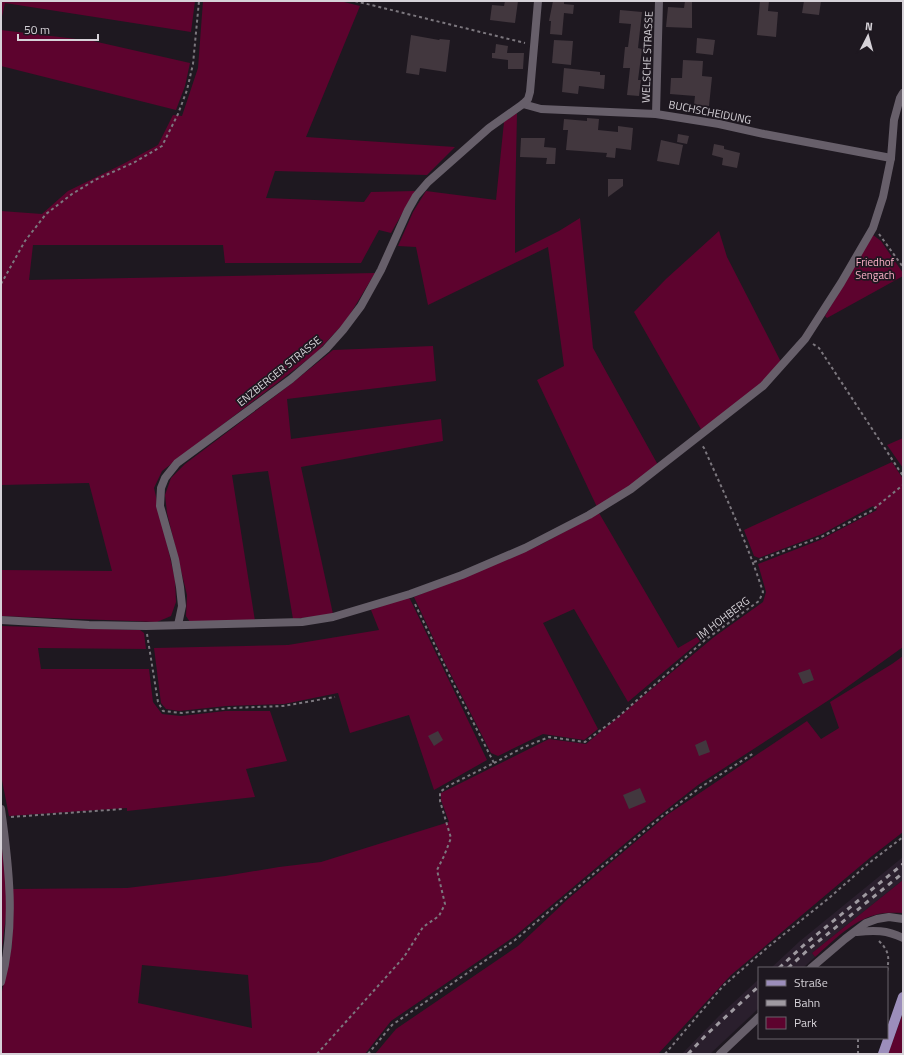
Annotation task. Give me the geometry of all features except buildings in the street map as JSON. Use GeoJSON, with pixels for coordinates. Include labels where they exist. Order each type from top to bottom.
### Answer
{"type":"FeatureCollection","features":[{"type":"Feature","properties":{"kind":"main road"},"geometry":{"type":"LineString","coordinates":[[883,1054],[903,997]]}},
{"type":"Feature","properties":{"kind":"street"},"geometry":{"type":"LineString","coordinates":[[523,104],[528,99],[530,92],[538,1]]}},
{"type":"Feature","properties":{"kind":"street","name":"WELSCHE STRASSE"},"geometry":{"type":"LineString","coordinates":[[656,114],[659,1]]}},
{"type":"Feature","properties":{"kind":"street"},"geometry":{"type":"LineString","coordinates":[[1,620],[89,625],[146,626],[302,622],[333,617],[410,594],[462,575],[525,548],[589,515],[632,489],[763,386],[805,339],[841,283],[873,228],[883,197],[891,158],[894,120],[900,98],[903,93]]}},
{"type":"Feature","properties":{"kind":"street","name":"BUCHSCHEIDUNG"},"geometry":{"type":"LineString","coordinates":[[523,104],[541,109],[656,114],[719,124],[891,158]]}},
{"type":"Feature","properties":{"kind":"street","name":"ENZBERGER STRASSE"},"geometry":{"type":"LineString","coordinates":[[178,625],[182,606],[180,587],[175,559],[160,506],[161,488],[164,478],[182,459],[291,379],[326,349],[361,306],[381,270],[408,210],[416,196],[428,182],[489,128],[523,104]]}},
{"type":"Feature","properties":{"kind":"street"},"geometry":{"type":"LineString","coordinates":[[1,809],[6,846],[10,905],[6,962],[1,982]]}},
{"type":"Feature","properties":{"kind":"street"},"geometry":{"type":"LineString","coordinates":[[813,967],[866,923],[876,919],[903,919]]}},
{"type":"Feature","properties":{"kind":"street"},"geometry":{"type":"LineString","coordinates":[[856,932],[878,930],[890,932],[903,938]]}},
{"type":"Feature","properties":{"kind":"street"},"geometry":{"type":"LineString","coordinates":[[720,1054],[758,1018]]}},
{"type":"Feature","properties":{"kind":"path"},"geometry":{"type":"LineString","coordinates":[[1,284],[25,241],[46,214],[72,194],[95,180],[136,162],[162,146],[178,114],[187,90],[193,64],[198,1]]}},
{"type":"Feature","properties":{"kind":"path"},"geometry":{"type":"LineString","coordinates":[[355,1],[534,45]]}},
{"type":"Feature","properties":{"kind":"path"},"geometry":{"type":"LineString","coordinates":[[873,228],[883,237],[903,267]]}},
{"type":"Feature","properties":{"kind":"path"},"geometry":{"type":"LineString","coordinates":[[805,339],[819,348],[903,476]]}},
{"type":"Feature","properties":{"kind":"path","name":"IM HOHBERG"},"geometry":{"type":"LineString","coordinates":[[317,1054],[404,957],[423,927],[439,916],[445,904],[437,870],[451,838],[440,801],[440,792],[448,786],[524,747],[549,736],[585,742],[618,717],[705,640],[759,601],[763,592],[754,562],[704,448],[696,439]]}},
{"type":"Feature","properties":{"kind":"path"},"geometry":{"type":"LineString","coordinates":[[754,562],[821,537],[871,511],[903,485]]}},
{"type":"Feature","properties":{"kind":"path"},"geometry":{"type":"LineString","coordinates":[[410,594],[452,682],[494,763]]}},
{"type":"Feature","properties":{"kind":"path"},"geometry":{"type":"LineString","coordinates":[[146,626],[158,702],[163,711],[182,713],[231,708],[283,706],[335,697]]}},
{"type":"Feature","properties":{"kind":"path"},"geometry":{"type":"LineString","coordinates":[[368,1054],[392,1025],[515,940],[661,817],[701,787],[754,753]]}},
{"type":"Feature","properties":{"kind":"path"},"geometry":{"type":"LineString","coordinates":[[2,818],[123,809]]}},
{"type":"Feature","properties":{"kind":"path"},"geometry":{"type":"LineString","coordinates":[[665,1054],[723,986],[869,863],[903,837]]}},
{"type":"Feature","properties":{"kind":"path"},"geometry":{"type":"LineString","coordinates":[[874,936],[885,948],[888,954],[887,967]]}},
{"type":"Feature","properties":{"kind":"path"},"geometry":{"type":"LineString","coordinates":[[858,1039],[858,1054]]}},
{"type":"Feature","properties":{"kind":"shaded area"},"geometry":{"type":"Polygon","coordinates":[[[903,857],[903,880],[812,953],[815,957],[804,967],[772,967],[800,941],[903,857]]]}},
{"type":"Feature","properties":{"kind":"shaded area"},"geometry":{"type":"Polygon","coordinates":[[[758,980],[758,1009],[710,1054],[682,1054],[719,1016],[758,980]]]}},
{"type":"Feature","properties":{"kind":"green space"},"geometry":{"type":"Polygon","coordinates":[[[1,1],[195,1],[191,32],[5,3],[1,21],[1,1]]]}},
{"type":"Feature","properties":{"kind":"green space"},"geometry":{"type":"Polygon","coordinates":[[[203,1],[340,1],[360,6],[306,137],[455,147],[427,175],[275,171],[266,198],[364,202],[371,192],[415,191],[391,233],[379,230],[361,263],[225,263],[223,245],[33,245],[29,280],[375,273],[346,321],[315,354],[162,471],[154,488],[175,579],[176,602],[171,616],[157,622],[1,616],[1,570],[112,571],[89,483],[1,485],[1,211],[42,214],[68,191],[158,145],[173,115],[182,116],[198,68],[203,1]]]}},
{"type":"Feature","properties":{"kind":"green space"},"geometry":{"type":"Polygon","coordinates":[[[1,30],[93,41],[190,63],[185,86],[176,110],[1,66],[1,30]]]}},
{"type":"Feature","properties":{"kind":"green space"},"geometry":{"type":"Polygon","coordinates":[[[517,113],[515,253],[559,231],[580,218],[593,348],[658,465],[626,489],[597,507],[537,380],[564,366],[548,247],[428,305],[416,247],[398,246],[413,212],[426,191],[496,200],[504,122],[517,113]]]}},
{"type":"Feature","properties":{"kind":"green space"},"geometry":{"type":"Polygon","coordinates":[[[719,231],[727,257],[781,362],[759,385],[702,431],[634,312],[666,279],[719,231]]]}},
{"type":"Feature","properties":{"kind":"green space","name":"Friedhof Sengach"},"geometry":{"type":"Polygon","coordinates":[[[873,235],[881,241],[903,273],[903,276],[827,318],[825,316],[873,235]]]}},
{"type":"Feature","properties":{"kind":"green space"},"geometry":{"type":"Polygon","coordinates":[[[433,346],[436,381],[287,399],[291,439],[441,419],[443,441],[301,467],[333,614],[293,619],[268,471],[232,475],[255,621],[190,622],[186,616],[187,595],[167,513],[165,495],[171,478],[185,464],[291,384],[333,350],[433,346]]]}},
{"type":"Feature","properties":{"kind":"green space"},"geometry":{"type":"Polygon","coordinates":[[[903,438],[903,468],[887,445],[903,438]]]}},
{"type":"Feature","properties":{"kind":"green space"},"geometry":{"type":"Polygon","coordinates":[[[892,462],[903,479],[903,647],[829,700],[698,785],[647,825],[515,936],[391,1021],[365,1054],[1,1054],[1,996],[12,946],[12,889],[127,888],[321,862],[449,822],[441,800],[441,793],[549,739],[586,744],[714,637],[763,602],[766,592],[758,564],[820,540],[877,510],[873,506],[822,534],[759,558],[754,556],[744,530],[892,462]],[[142,965],[138,1003],[252,1028],[248,975],[142,965]]]}},
{"type":"Feature","properties":{"kind":"green space"},"geometry":{"type":"Polygon","coordinates":[[[599,513],[678,648],[697,637],[700,641],[628,702],[574,609],[543,623],[598,729],[584,740],[543,734],[498,756],[491,753],[444,661],[414,597],[540,545],[599,513]]]}},
{"type":"Feature","properties":{"kind":"green space"},"geometry":{"type":"Polygon","coordinates":[[[407,597],[410,599],[487,760],[434,790],[409,715],[350,733],[338,693],[284,704],[226,706],[179,711],[166,709],[161,703],[154,648],[288,645],[379,630],[371,610],[407,597]]]}},
{"type":"Feature","properties":{"kind":"green space"},"geometry":{"type":"Polygon","coordinates":[[[1,626],[140,630],[144,633],[146,649],[38,648],[41,669],[149,669],[153,702],[162,714],[181,716],[225,711],[270,711],[287,761],[246,769],[255,797],[127,811],[127,808],[9,816],[1,775],[1,626]]]}},
{"type":"Feature","properties":{"kind":"green space"},"geometry":{"type":"Polygon","coordinates":[[[903,656],[903,832],[872,856],[731,975],[658,1054],[375,1054],[396,1029],[518,946],[568,899],[667,815],[807,721],[821,739],[839,728],[830,702],[903,656]]]}},
{"type":"Feature","properties":{"kind":"green space"},"geometry":{"type":"Polygon","coordinates":[[[1,834],[6,885],[6,916],[1,955],[1,834]]]}},
{"type":"Feature","properties":{"kind":"green space"},"geometry":{"type":"Polygon","coordinates":[[[903,880],[903,913],[878,914],[858,922],[843,932],[815,957],[812,953],[903,880]]]}},
{"type":"Feature","properties":{"kind":"green space"},"geometry":{"type":"Polygon","coordinates":[[[903,1013],[903,1054],[888,1054],[903,1013]]]}},
{"type":"Feature","properties":{"kind":"railway"},"geometry":{"type":"LineString","coordinates":[[780,967],[804,945],[903,864]]}},
{"type":"Feature","properties":{"kind":"railway"},"geometry":{"type":"LineString","coordinates":[[789,967],[809,949],[903,873]]}},
{"type":"Feature","properties":{"kind":"railway"},"geometry":{"type":"LineString","coordinates":[[688,1054],[706,1035],[758,987]]}}]}
